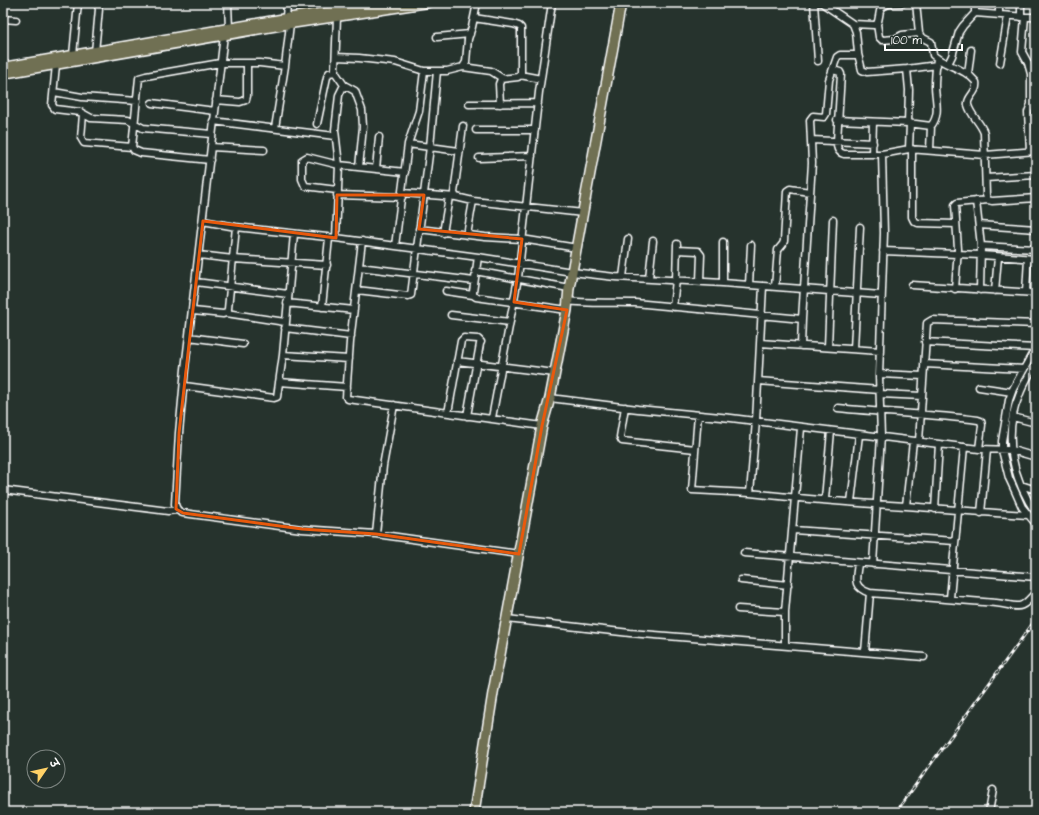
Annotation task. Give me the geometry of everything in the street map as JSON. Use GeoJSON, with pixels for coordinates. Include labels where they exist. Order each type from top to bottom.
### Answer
{"type":"FeatureCollection","features":[{"type":"Feature","properties":{"kind":"highway"},"geometry":{"type":"LineString","coordinates":[[474,812],[542,426],[555,374],[620,3]]}},
{"type":"Feature","properties":{"kind":"main road"},"geometry":{"type":"LineString","coordinates":[[3,74],[385,3]]}},
{"type":"Feature","properties":{"kind":"main road"},"geometry":{"type":"LineString","coordinates":[[288,21],[337,17],[428,3]]}},
{"type":"Feature","properties":{"kind":"main road"},"geometry":{"type":"LineString","coordinates":[[3,67],[226,32]]}},
{"type":"Feature","properties":{"kind":"street"},"geometry":{"type":"LineString","coordinates":[[73,55],[78,3]]}},
{"type":"Feature","properties":{"kind":"street"},"geometry":{"type":"LineString","coordinates":[[95,52],[99,9],[97,3]]}},
{"type":"Feature","properties":{"kind":"street"},"geometry":{"type":"LineString","coordinates":[[177,510],[175,504],[179,433],[210,160],[213,121],[220,63],[226,32],[228,3]]}},
{"type":"Feature","properties":{"kind":"street"},"geometry":{"type":"LineString","coordinates":[[275,128],[285,66],[288,21],[287,3]]}},
{"type":"Feature","properties":{"kind":"street"},"geometry":{"type":"LineString","coordinates":[[463,67],[466,62],[467,46],[476,3]]}},
{"type":"Feature","properties":{"kind":"street"},"geometry":{"type":"LineString","coordinates":[[492,418],[518,278],[538,103],[552,3]]}},
{"type":"Feature","properties":{"kind":"street"},"geometry":{"type":"LineString","coordinates":[[814,3],[818,61]]}},
{"type":"Feature","properties":{"kind":"street"},"geometry":{"type":"LineString","coordinates":[[822,3],[853,24],[877,24]]}},
{"type":"Feature","properties":{"kind":"street"},"geometry":{"type":"LineString","coordinates":[[903,3],[883,6],[880,10],[877,24],[879,37],[882,40],[895,39],[902,35],[919,33]]}},
{"type":"Feature","properties":{"kind":"street"},"geometry":{"type":"LineString","coordinates":[[916,3],[919,33],[921,37],[931,42],[932,55],[937,61],[935,88],[937,105],[934,120],[931,126],[930,150]]}},
{"type":"Feature","properties":{"kind":"street"},"geometry":{"type":"LineString","coordinates":[[948,64],[959,32],[975,13],[975,3]]}},
{"type":"Feature","properties":{"kind":"street"},"geometry":{"type":"LineString","coordinates":[[999,3],[999,14]]}},
{"type":"Feature","properties":{"kind":"street"},"geometry":{"type":"LineString","coordinates":[[833,70],[840,72],[841,74],[837,120],[837,148],[840,152],[882,154],[911,149],[985,155],[1033,151],[1028,112],[1031,104],[1031,74],[1028,63],[1022,52],[1023,17],[1021,3]]}},
{"type":"Feature","properties":{"kind":"street"},"geometry":{"type":"LineString","coordinates":[[975,13],[1036,17]]}},
{"type":"Feature","properties":{"kind":"street"},"geometry":{"type":"LineString","coordinates":[[1000,63],[1008,16]]}},
{"type":"Feature","properties":{"kind":"street"},"geometry":{"type":"LineString","coordinates":[[337,17],[335,72],[344,86],[355,91],[363,114],[359,167]]}},
{"type":"Feature","properties":{"kind":"street"},"geometry":{"type":"LineString","coordinates":[[474,18],[513,24],[521,28],[522,39],[520,75]]}},
{"type":"Feature","properties":{"kind":"street"},"geometry":{"type":"LineString","coordinates":[[3,19],[16,20]]}},
{"type":"Feature","properties":{"kind":"street"},"geometry":{"type":"LineString","coordinates":[[853,24],[856,32],[861,68],[864,72],[907,69],[937,61],[959,68],[974,80],[976,85],[975,91],[968,101],[968,106],[982,129],[988,200]]}},
{"type":"Feature","properties":{"kind":"street"},"geometry":{"type":"LineString","coordinates":[[437,37],[470,34]]}},
{"type":"Feature","properties":{"kind":"street"},"geometry":{"type":"LineString","coordinates":[[968,74],[971,50]]}},
{"type":"Feature","properties":{"kind":"street"},"geometry":{"type":"LineString","coordinates":[[801,346],[803,290],[810,192],[812,140],[810,120],[813,116],[824,117],[826,114],[829,80],[838,55],[858,54]]}},
{"type":"Feature","properties":{"kind":"street"},"geometry":{"type":"LineString","coordinates":[[336,57],[395,62],[424,71],[447,71],[463,67],[491,71],[502,78],[520,75],[541,79]]}},
{"type":"Feature","properties":{"kind":"street"},"geometry":{"type":"LineString","coordinates":[[132,147],[138,81],[141,77],[220,63],[285,66]]}},
{"type":"Feature","properties":{"kind":"street"},"geometry":{"type":"LineString","coordinates":[[216,100],[240,102],[246,100],[247,64]]}},
{"type":"Feature","properties":{"kind":"street"},"geometry":{"type":"LineString","coordinates":[[56,65],[52,105],[55,109],[76,111],[92,118],[128,120],[143,128],[212,134]]}},
{"type":"Feature","properties":{"kind":"street"},"geometry":{"type":"LineString","coordinates":[[907,69],[909,90],[912,216],[914,222],[918,223],[956,224]]}},
{"type":"Feature","properties":{"kind":"street"},"geometry":{"type":"LineString","coordinates":[[396,246],[408,144],[419,111],[424,71]]}},
{"type":"Feature","properties":{"kind":"street"},"geometry":{"type":"LineString","coordinates":[[357,290],[408,296],[411,295],[430,147],[437,71]]}},
{"type":"Feature","properties":{"kind":"street"},"geometry":{"type":"LineString","coordinates":[[317,124],[323,89],[327,77],[329,73],[335,72]]}},
{"type":"Feature","properties":{"kind":"street"},"geometry":{"type":"LineString","coordinates":[[500,104],[499,84],[502,78]]}},
{"type":"Feature","properties":{"kind":"street"},"geometry":{"type":"LineString","coordinates":[[322,307],[327,265],[333,238],[339,165],[334,136],[339,95],[344,86]]}},
{"type":"Feature","properties":{"kind":"street"},"geometry":{"type":"LineString","coordinates":[[54,92],[82,97],[137,101]]}},
{"type":"Feature","properties":{"kind":"street"},"geometry":{"type":"LineString","coordinates":[[152,103],[215,111]]}},
{"type":"Feature","properties":{"kind":"street"},"geometry":{"type":"LineString","coordinates":[[469,104],[538,103]]}},
{"type":"Feature","properties":{"kind":"street"},"geometry":{"type":"LineString","coordinates":[[83,114],[81,138],[84,143],[132,147],[140,153],[210,160]]}},
{"type":"Feature","properties":{"kind":"street"},"geometry":{"type":"LineString","coordinates":[[837,120],[909,123],[931,126]]}},
{"type":"Feature","properties":{"kind":"street"},"geometry":{"type":"LineString","coordinates":[[213,121],[334,136]]}},
{"type":"Feature","properties":{"kind":"street"},"geometry":{"type":"LineString","coordinates":[[872,154],[873,122]]}},
{"type":"Feature","properties":{"kind":"street"},"geometry":{"type":"LineString","coordinates":[[456,198],[454,193],[463,126]]}},
{"type":"Feature","properties":{"kind":"street"},"geometry":{"type":"LineString","coordinates":[[476,130],[535,130]]}},
{"type":"Feature","properties":{"kind":"street"},"geometry":{"type":"LineString","coordinates":[[376,169],[379,137]]}},
{"type":"Feature","properties":{"kind":"street"},"geometry":{"type":"LineString","coordinates":[[812,140],[873,143]]}},
{"type":"Feature","properties":{"kind":"street"},"geometry":{"type":"LineString","coordinates":[[408,144],[460,151]]}},
{"type":"Feature","properties":{"kind":"street"},"geometry":{"type":"LineString","coordinates":[[211,147],[264,150]]}},
{"type":"Feature","properties":{"kind":"street"},"geometry":{"type":"LineString","coordinates":[[873,564],[881,436],[879,412],[881,295],[884,251],[882,154]]}},
{"type":"Feature","properties":{"kind":"street"},"geometry":{"type":"LineString","coordinates":[[479,158],[532,156]]}},
{"type":"Feature","properties":{"kind":"street"},"geometry":{"type":"LineString","coordinates":[[405,172],[339,165],[307,157],[302,160],[302,180],[305,186],[337,192],[449,197],[583,214]]}},
{"type":"Feature","properties":{"kind":"street"},"geometry":{"type":"LineString","coordinates":[[986,178],[1036,175]]}},
{"type":"Feature","properties":{"kind":"street"},"geometry":{"type":"LineString","coordinates":[[775,286],[778,250],[784,241],[787,191],[790,189],[810,192]]}},
{"type":"Feature","properties":{"kind":"street"},"geometry":{"type":"LineString","coordinates":[[443,233],[449,197]]}},
{"type":"Feature","properties":{"kind":"street"},"geometry":{"type":"LineString","coordinates":[[955,288],[958,254],[956,204],[988,200],[1036,198]]}},
{"type":"Feature","properties":{"kind":"street"},"geometry":{"type":"LineString","coordinates":[[467,235],[473,201]]}},
{"type":"Feature","properties":{"kind":"street"},"geometry":{"type":"LineString","coordinates":[[976,201],[981,255],[980,290]]}},
{"type":"Feature","properties":{"kind":"street"},"geometry":{"type":"LineString","coordinates":[[828,348],[833,220]]}},
{"type":"Feature","properties":{"kind":"street"},"geometry":{"type":"LineString","coordinates":[[203,221],[236,227],[362,241],[478,257],[572,272],[623,277],[775,286],[803,290],[881,295]]}},
{"type":"Feature","properties":{"kind":"street"},"geometry":{"type":"LineString","coordinates":[[979,225],[1036,229]]}},
{"type":"Feature","properties":{"kind":"street"},"geometry":{"type":"LineString","coordinates":[[226,313],[228,309],[236,227]]}},
{"type":"Feature","properties":{"kind":"street"},"geometry":{"type":"LineString","coordinates":[[854,349],[858,294],[860,227]]}},
{"type":"Feature","properties":{"kind":"street"},"geometry":{"type":"LineString","coordinates":[[419,229],[443,233],[522,239],[577,248]]}},
{"type":"Feature","properties":{"kind":"street"},"geometry":{"type":"LineString","coordinates":[[185,386],[274,398],[278,396],[294,234]]}},
{"type":"Feature","properties":{"kind":"street"},"geometry":{"type":"LineString","coordinates":[[623,277],[628,239]]}},
{"type":"Feature","properties":{"kind":"street"},"geometry":{"type":"LineString","coordinates":[[362,241],[351,336],[346,396],[348,399],[542,426]]}},
{"type":"Feature","properties":{"kind":"street"},"geometry":{"type":"LineString","coordinates":[[649,278],[653,241]]}},
{"type":"Feature","properties":{"kind":"street"},"geometry":{"type":"LineString","coordinates":[[723,242],[723,283]]}},
{"type":"Feature","properties":{"kind":"street"},"geometry":{"type":"LineString","coordinates":[[749,285],[752,245]]}},
{"type":"Feature","properties":{"kind":"street"},"geometry":{"type":"LineString","coordinates":[[980,246],[1036,249]]}},
{"type":"Feature","properties":{"kind":"street"},"geometry":{"type":"LineString","coordinates":[[673,307],[677,247],[698,251],[700,253],[700,281]]}},
{"type":"Feature","properties":{"kind":"street"},"geometry":{"type":"LineString","coordinates":[[884,251],[1036,259]]}},
{"type":"Feature","properties":{"kind":"street"},"geometry":{"type":"LineString","coordinates":[[199,255],[233,259],[327,265]]}},
{"type":"Feature","properties":{"kind":"street"},"geometry":{"type":"LineString","coordinates":[[473,295],[478,257]]}},
{"type":"Feature","properties":{"kind":"street"},"geometry":{"type":"LineString","coordinates":[[995,291],[998,257]]}},
{"type":"Feature","properties":{"kind":"street"},"geometry":{"type":"LineString","coordinates":[[1026,292],[1028,259]]}},
{"type":"Feature","properties":{"kind":"street"},"geometry":{"type":"LineString","coordinates":[[359,267],[414,275],[474,281]]}},
{"type":"Feature","properties":{"kind":"street"},"geometry":{"type":"LineString","coordinates":[[475,271],[569,288]]}},
{"type":"Feature","properties":{"kind":"street"},"geometry":{"type":"LineString","coordinates":[[196,282],[288,294]]}},
{"type":"Feature","properties":{"kind":"street"},"geometry":{"type":"LineString","coordinates":[[912,285],[1036,293]]}},
{"type":"Feature","properties":{"kind":"street"},"geometry":{"type":"LineString","coordinates":[[750,493],[756,421],[763,286]]}},
{"type":"Feature","properties":{"kind":"street"},"geometry":{"type":"LineString","coordinates":[[446,291],[514,302],[567,305],[608,302],[635,303],[802,319]]}},
{"type":"Feature","properties":{"kind":"street"},"geometry":{"type":"LineString","coordinates":[[287,303],[354,310]]}},
{"type":"Feature","properties":{"kind":"street"},"geometry":{"type":"LineString","coordinates":[[193,312],[226,313],[351,336]]}},
{"type":"Feature","properties":{"kind":"street"},"geometry":{"type":"LineString","coordinates":[[451,315],[510,322]]}},
{"type":"Feature","properties":{"kind":"street"},"geometry":{"type":"LineString","coordinates":[[906,506],[920,414],[927,323],[932,320],[1036,324]]}},
{"type":"Feature","properties":{"kind":"street"},"geometry":{"type":"LineString","coordinates":[[189,337],[243,344]]}},
{"type":"Feature","properties":{"kind":"street"},"geometry":{"type":"LineString","coordinates":[[448,413],[462,338],[478,339],[480,342],[477,364],[467,416]]}},
{"type":"Feature","properties":{"kind":"street"},"geometry":{"type":"LineString","coordinates":[[925,342],[1036,347],[1012,392],[1008,404],[1002,441],[1014,464],[1020,485],[1036,513]]}},
{"type":"Feature","properties":{"kind":"street"},"geometry":{"type":"LineString","coordinates":[[760,343],[880,351]]}},
{"type":"Feature","properties":{"kind":"street"},"geometry":{"type":"LineString","coordinates":[[283,355],[349,359]]}},
{"type":"Feature","properties":{"kind":"street"},"geometry":{"type":"LineString","coordinates":[[457,361],[555,374]]}},
{"type":"Feature","properties":{"kind":"street"},"geometry":{"type":"LineString","coordinates":[[1036,363],[1018,397],[1006,450],[1009,478],[1022,507],[1036,524]]}},
{"type":"Feature","properties":{"kind":"street"},"geometry":{"type":"LineString","coordinates":[[924,364],[1024,369]]}},
{"type":"Feature","properties":{"kind":"street"},"geometry":{"type":"LineString","coordinates":[[880,374],[923,376]]}},
{"type":"Feature","properties":{"kind":"street"},"geometry":{"type":"LineString","coordinates":[[758,381],[922,396]]}},
{"type":"Feature","properties":{"kind":"street"},"geometry":{"type":"LineString","coordinates":[[279,382],[347,387]]}},
{"type":"Feature","properties":{"kind":"street"},"geometry":{"type":"LineString","coordinates":[[979,387],[1012,392]]}},
{"type":"Feature","properties":{"kind":"street"},"geometry":{"type":"LineString","coordinates":[[550,398],[756,421],[801,428],[881,436],[987,450],[1006,450],[1036,457]]}},
{"type":"Feature","properties":{"kind":"street"},"geometry":{"type":"LineString","coordinates":[[376,534],[383,466],[394,405]]}},
{"type":"Feature","properties":{"kind":"street"},"geometry":{"type":"LineString","coordinates":[[625,407],[620,437],[622,440],[695,448]]}},
{"type":"Feature","properties":{"kind":"street"},"geometry":{"type":"LineString","coordinates":[[838,408],[950,416],[981,421],[982,425],[979,449]]}},
{"type":"Feature","properties":{"kind":"street"},"geometry":{"type":"LineString","coordinates":[[698,415],[692,490],[750,493],[981,513],[1028,515]]}},
{"type":"Feature","properties":{"kind":"street"},"geometry":{"type":"LineString","coordinates":[[1013,417],[1036,423]]}},
{"type":"Feature","properties":{"kind":"street"},"geometry":{"type":"LineString","coordinates":[[784,645],[785,612],[801,428]]}},
{"type":"Feature","properties":{"kind":"street"},"geometry":{"type":"LineString","coordinates":[[825,499],[831,431]]}},
{"type":"Feature","properties":{"kind":"street"},"geometry":{"type":"LineString","coordinates":[[851,502],[859,435]]}},
{"type":"Feature","properties":{"kind":"street"},"geometry":{"type":"LineString","coordinates":[[935,509],[939,444]]}},
{"type":"Feature","properties":{"kind":"street"},"geometry":{"type":"LineString","coordinates":[[950,598],[964,447]]}},
{"type":"Feature","properties":{"kind":"street"},"geometry":{"type":"LineString","coordinates":[[981,513],[987,450]]}},
{"type":"Feature","properties":{"kind":"street"},"geometry":{"type":"LineString","coordinates":[[1020,485],[1036,490]]}},
{"type":"Feature","properties":{"kind":"street"},"geometry":{"type":"LineString","coordinates":[[3,490],[168,511],[177,510],[183,513],[302,529],[376,534],[519,554]]}},
{"type":"Feature","properties":{"kind":"street"},"geometry":{"type":"LineString","coordinates":[[793,530],[955,541]]}},
{"type":"Feature","properties":{"kind":"street"},"geometry":{"type":"LineString","coordinates":[[744,553],[858,564],[1036,577]]}},
{"type":"Feature","properties":{"kind":"street"},"geometry":{"type":"LineString","coordinates":[[858,564],[857,586],[862,590],[870,592],[950,598],[996,603],[1014,607],[1022,606],[1036,592]]}},
{"type":"Feature","properties":{"kind":"street"},"geometry":{"type":"LineString","coordinates":[[741,580],[788,585]]}},
{"type":"Feature","properties":{"kind":"street"},"geometry":{"type":"LineString","coordinates":[[865,652],[870,592]]}},
{"type":"Feature","properties":{"kind":"street"},"geometry":{"type":"LineString","coordinates":[[738,609],[785,612]]}},
{"type":"Feature","properties":{"kind":"street"},"geometry":{"type":"LineString","coordinates":[[507,619],[630,633],[924,657]]}},
{"type":"Feature","properties":{"kind":"street"},"geometry":{"type":"LineString","coordinates":[[989,812],[993,790]]}},
{"type":"Feature","properties":{"kind":"highlighted area"},"geometry":{"type":"Polygon","coordinates":[[[337,195],[424,195],[419,229],[522,239],[514,302],[567,310],[542,426],[519,554],[376,534],[302,529],[183,513],[176,509],[179,433],[203,221],[336,238],[337,195]]]}},
{"type":"Feature","properties":{"kind":"railway"},"geometry":{"type":"LineString","coordinates":[[896,812],[1036,619]]}}]}
